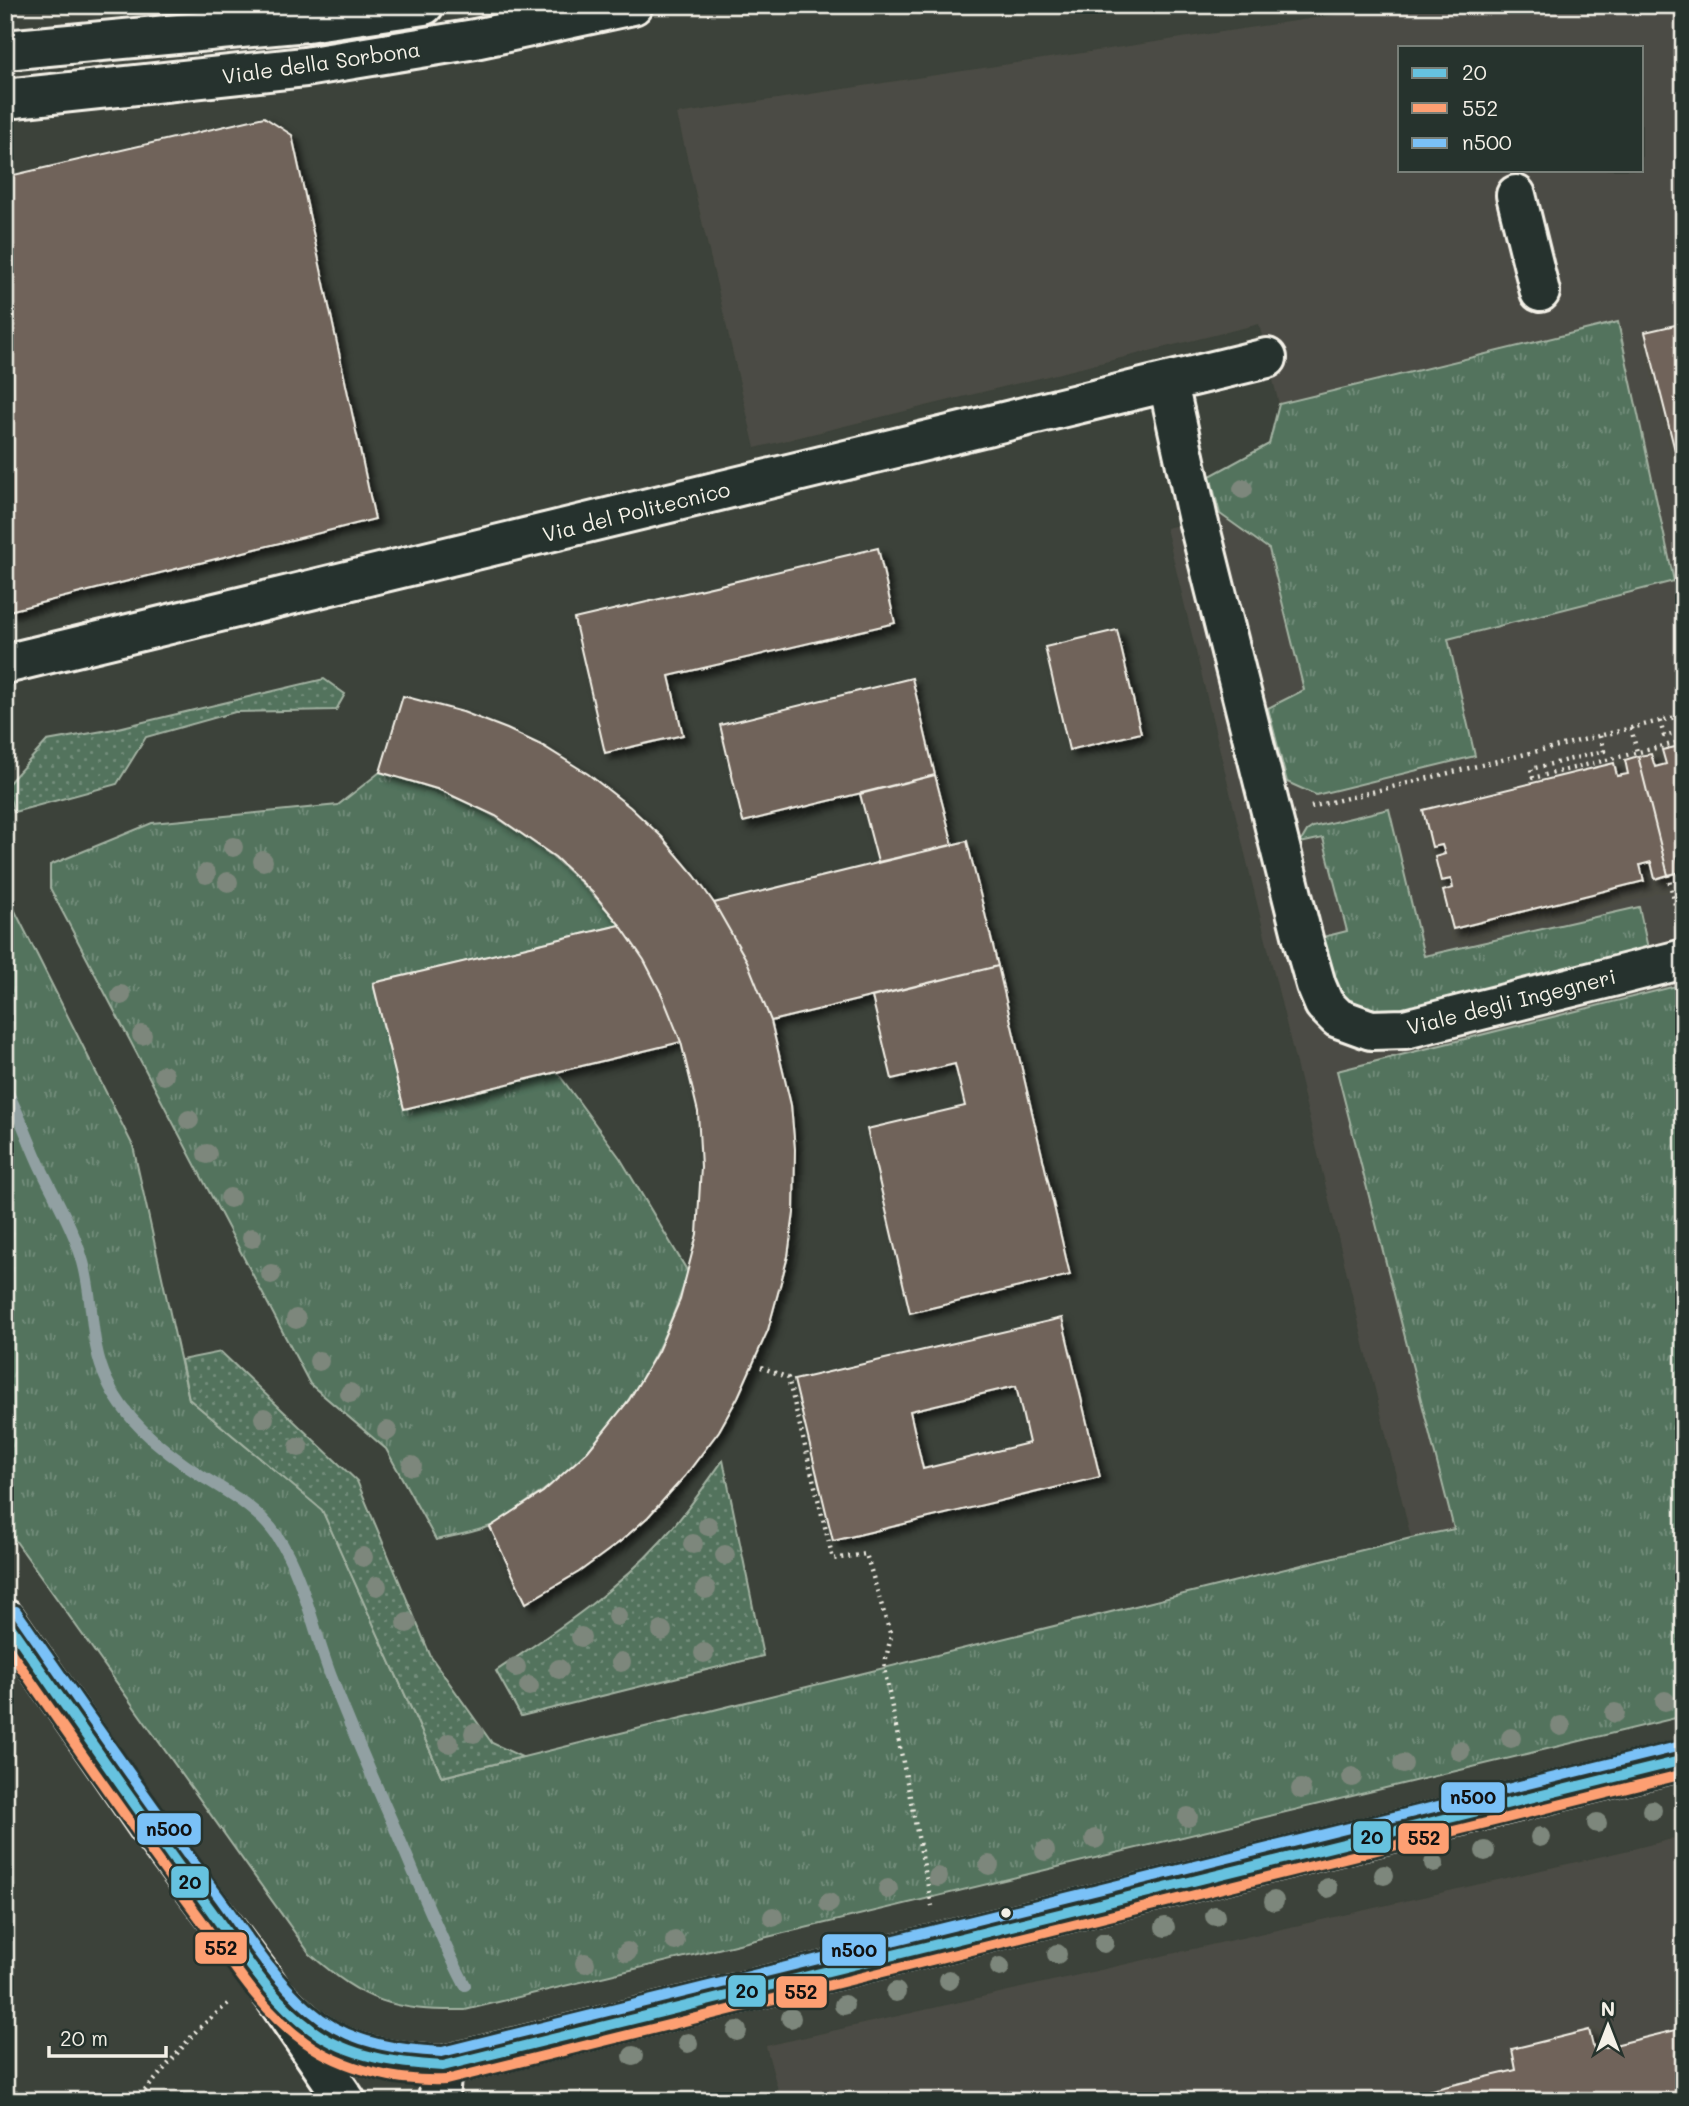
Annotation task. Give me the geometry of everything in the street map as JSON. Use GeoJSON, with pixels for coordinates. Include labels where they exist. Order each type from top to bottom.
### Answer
{"type":"FeatureCollection","features":[{"type":"Feature","properties":{"kind":"street","name":"Viale della Sorbona"},"geometry":{"type":"LineString","coordinates":[[5,50],[266,26],[424,5]]}},
{"type":"Feature","properties":{"kind":"street","name":"Viale della Sorbona"},"geometry":{"type":"LineString","coordinates":[[5,99],[305,67],[475,39],[633,5]]}},
{"type":"Feature","properties":{"kind":"street"},"geometry":{"type":"LineString","coordinates":[[1516,195],[1540,292]]}},
{"type":"Feature","properties":{"kind":"street","name":"Via del Politecnico"},"geometry":{"type":"LineString","coordinates":[[5,664],[1267,358]]}},
{"type":"Feature","properties":{"kind":"street"},"geometry":{"type":"LineString","coordinates":[[1168,383],[1198,520],[1273,816]]}},
{"type":"Feature","properties":{"kind":"street","name":"Viale degli Ingegneri"},"geometry":{"type":"LineString","coordinates":[[1273,816],[1316,985],[1324,1004],[1338,1018],[1371,1030],[1405,1029],[1682,943]]}},
{"type":"Feature","properties":{"kind":"street"},"geometry":{"type":"LineString","coordinates":[[5,1619],[148,1826],[267,1986],[346,2101]]}},
{"type":"Feature","properties":{"kind":"street"},"geometry":{"type":"LineString","coordinates":[[267,1986],[313,2031],[344,2049],[388,2060],[440,2083],[1684,1760]]}},
{"type":"Feature","properties":{"kind":"path"},"geometry":{"type":"LineString","coordinates":[[1273,816],[1684,715]]}},
{"type":"Feature","properties":{"kind":"path"},"geometry":{"type":"LineString","coordinates":[[1660,721],[1664,736],[1684,732]]}},
{"type":"Feature","properties":{"kind":"path"},"geometry":{"type":"LineString","coordinates":[[1631,728],[1637,754]]}},
{"type":"Feature","properties":{"kind":"path"},"geometry":{"type":"LineString","coordinates":[[1600,736],[1604,751],[1531,769],[1533,778],[1684,741]]}},
{"type":"Feature","properties":{"kind":"path"},"geometry":{"type":"LineString","coordinates":[[1668,875],[1682,943]]}},
{"type":"Feature","properties":{"kind":"path"},"geometry":{"type":"LineString","coordinates":[[761,1367],[788,1378],[833,1559],[866,1554],[891,1636],[884,1668],[932,1906]]}},
{"type":"Feature","properties":{"kind":"path"},"geometry":{"type":"LineString","coordinates":[[135,2101],[197,2030],[234,2000],[267,1986]]}},
{"type":"Feature","properties":{"kind":"shaded area"},"geometry":{"type":"Polygon","coordinates":[[[1401,5],[1684,5],[1684,1634],[1449,1694],[1166,528],[1260,506],[1279,404],[1259,324],[755,448],[677,114],[1401,5]]]}},
{"type":"Feature","properties":{"kind":"shaded area"},"geometry":{"type":"Polygon","coordinates":[[[1684,1836],[1684,2101],[781,2101],[766,2046],[1625,1851],[1684,1836]]]}},
{"type":"Feature","properties":{"kind":"green space"},"geometry":{"type":"Polygon","coordinates":[[[1618,322],[1674,581],[1448,639],[1475,756],[1316,795],[1287,782],[1268,708],[1304,690],[1269,549],[1220,514],[1210,476],[1269,444],[1279,404],[1618,322]]]}},
{"type":"Feature","properties":{"kind":"green space"},"geometry":{"type":"Polygon","coordinates":[[[324,679],[345,694],[336,710],[235,712],[146,737],[117,784],[14,812],[6,786],[47,741],[114,729],[324,679]]]}},
{"type":"Feature","properties":{"kind":"green space"},"geometry":{"type":"Polygon","coordinates":[[[380,772],[442,791],[469,803],[517,831],[561,864],[620,925],[373,983],[404,1108],[557,1072],[620,1158],[688,1272],[662,1340],[626,1403],[605,1432],[553,1483],[498,1523],[436,1540],[386,1449],[310,1384],[50,888],[50,865],[152,823],[338,805],[380,772]]]}},
{"type":"Feature","properties":{"kind":"green space"},"geometry":{"type":"Polygon","coordinates":[[[1389,809],[1424,956],[1639,907],[1649,953],[1400,1017],[1368,1014],[1337,995],[1319,938],[1347,931],[1323,838],[1300,843],[1307,831],[1313,827],[1389,809]]]}},
{"type":"Feature","properties":{"kind":"green space"},"geometry":{"type":"Polygon","coordinates":[[[5,891],[133,1146],[189,1399],[322,1509],[442,1777],[1454,1529],[1337,1071],[1684,984],[1684,1716],[465,2010],[399,2005],[364,1993],[310,1954],[5,1526],[5,891]]]}},
{"type":"Feature","properties":{"kind":"green space"},"geometry":{"type":"Polygon","coordinates":[[[221,1352],[357,1481],[431,1657],[492,1743],[522,1757],[442,1777],[322,1510],[189,1399],[181,1360],[221,1352]]]}},
{"type":"Feature","properties":{"kind":"green space"},"geometry":{"type":"Polygon","coordinates":[[[723,1460],[763,1656],[521,1716],[496,1671],[583,1611],[624,1578],[678,1522],[723,1460]]]}},
{"type":"Feature","properties":{"kind":"building"},"geometry":{"type":"Polygon","coordinates":[[[264,117],[292,135],[375,519],[5,612],[5,177],[264,117]]]}},
{"type":"Feature","properties":{"kind":"building"},"geometry":{"type":"Polygon","coordinates":[[[1684,323],[1684,486],[1645,332],[1684,323]]]}},
{"type":"Feature","properties":{"kind":"building"},"geometry":{"type":"Polygon","coordinates":[[[878,548],[895,623],[669,676],[683,735],[605,753],[574,619],[878,548]]]}},
{"type":"Feature","properties":{"kind":"building"},"geometry":{"type":"Polygon","coordinates":[[[1117,630],[1141,733],[1069,750],[1045,647],[1117,630]]]}},
{"type":"Feature","properties":{"kind":"building"},"geometry":{"type":"Polygon","coordinates":[[[912,678],[935,775],[743,822],[720,725],[912,678]]]}},
{"type":"Feature","properties":{"kind":"building"},"geometry":{"type":"Polygon","coordinates":[[[403,696],[463,712],[543,746],[588,774],[662,837],[714,903],[747,961],[771,1021],[791,1105],[795,1149],[794,1213],[788,1256],[768,1330],[738,1397],[719,1431],[685,1476],[648,1517],[579,1572],[526,1603],[490,1527],[543,1492],[588,1451],[629,1400],[658,1351],[680,1300],[697,1234],[701,1167],[698,1112],[681,1042],[662,995],[644,960],[620,925],[593,893],[555,857],[496,816],[440,790],[380,772],[403,696]]]}},
{"type":"Feature","properties":{"kind":"building"},"geometry":{"type":"Polygon","coordinates":[[[1684,745],[1684,854],[1677,856],[1681,872],[1668,875],[1638,756],[1651,754],[1655,767],[1666,764],[1662,750],[1684,745]]]}},
{"type":"Feature","properties":{"kind":"building"},"geometry":{"type":"Polygon","coordinates":[[[1638,756],[1668,875],[1655,879],[1651,862],[1640,865],[1644,881],[1453,929],[1443,891],[1453,888],[1451,879],[1441,881],[1435,857],[1445,854],[1442,845],[1432,847],[1423,810],[1614,763],[1617,776],[1628,774],[1625,760],[1638,756]]]}},
{"type":"Feature","properties":{"kind":"building"},"geometry":{"type":"Polygon","coordinates":[[[935,775],[953,845],[878,862],[860,794],[935,775]]]}},
{"type":"Feature","properties":{"kind":"building"},"geometry":{"type":"Polygon","coordinates":[[[967,841],[998,966],[771,1021],[747,961],[714,903],[967,841]]]}},
{"type":"Feature","properties":{"kind":"building"},"geometry":{"type":"Polygon","coordinates":[[[620,925],[644,960],[681,1042],[404,1109],[373,983],[620,925]]]}},
{"type":"Feature","properties":{"kind":"building"},"geometry":{"type":"Polygon","coordinates":[[[998,966],[1070,1275],[910,1313],[867,1129],[965,1106],[955,1064],[892,1079],[872,997],[998,966]]]}},
{"type":"Feature","properties":{"kind":"building"},"geometry":{"type":"Polygon","coordinates":[[[1062,1318],[1100,1477],[833,1541],[794,1380],[1062,1318]],[[1016,1386],[910,1411],[923,1469],[1029,1443],[1016,1386]]]}},
{"type":"Feature","properties":{"kind":"building"},"geometry":{"type":"Polygon","coordinates":[[[1684,2028],[1684,2101],[1385,2101],[1516,2070],[1512,2049],[1589,2030],[1594,2050],[1684,2028]]]}},
{"type":"Feature","properties":{"kind":"waterway"},"geometry":{"type":"LineString","coordinates":[[5,1088],[79,1249],[97,1352],[107,1381],[125,1410],[148,1435],[189,1468],[253,1510],[270,1527],[286,1551],[348,1720],[465,1985]]}},
{"type":"Feature","properties":{"kind":"transit line","name":"n500"},"geometry":{"type":"LineString","coordinates":[[16,1611],[167,1826],[265,1962],[291,1993],[334,2028],[363,2040],[426,2051],[442,2052],[1681,1746]]}},
{"type":"Feature","properties":{"kind":"transit line","name":"20"},"geometry":{"type":"LineString","coordinates":[[5,1619],[130,1799],[243,1955],[282,2003],[312,2030],[342,2047],[391,2061],[426,2065],[443,2066],[1684,1760]]}},
{"type":"Feature","properties":{"kind":"transit line","name":"552"},"geometry":{"type":"LineString","coordinates":[[5,1644],[260,2000],[289,2029],[320,2052],[354,2067],[410,2079],[446,2080],[1684,1774]]}}]}
